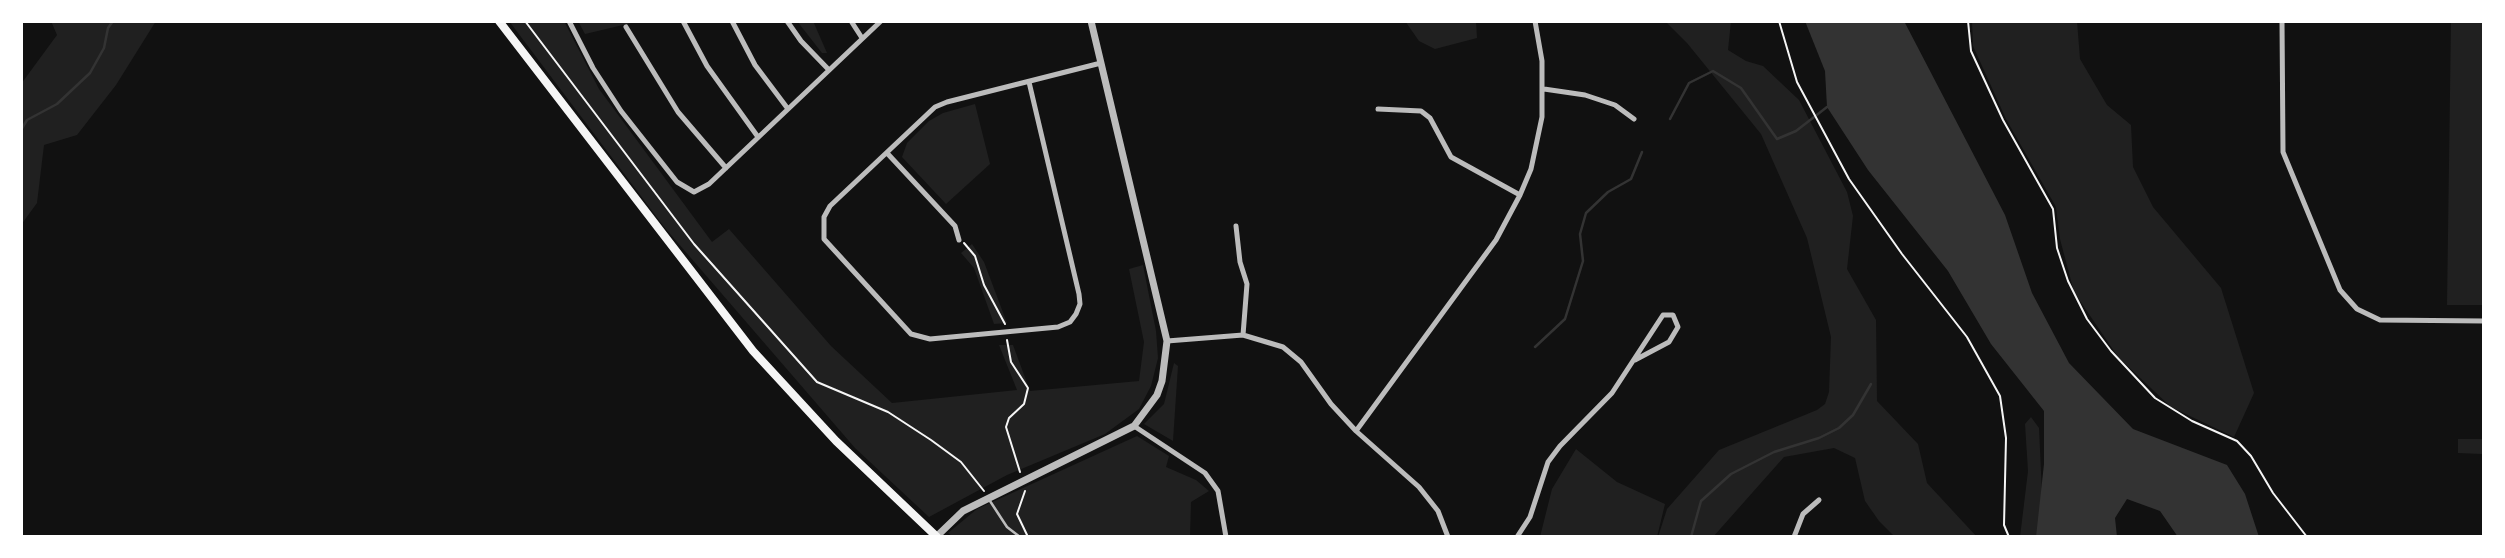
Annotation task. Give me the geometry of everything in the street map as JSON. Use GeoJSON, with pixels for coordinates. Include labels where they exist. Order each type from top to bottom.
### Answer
{"type":"FeatureCollection","features":[{"type":"Feature","properties":{"kind":"main road"},"geometry":{"type":"LineString","coordinates":[[499,21],[753,351],[836,441],[936,537]]}},
{"type":"Feature","properties":{"kind":"street"},"geometry":{"type":"LineString","coordinates":[[569,21],[605,86],[682,187],[699,191],[881,21]]}},
{"type":"Feature","properties":{"kind":"street"},"geometry":{"type":"LineString","coordinates":[[683,21],[707,66],[758,137]]}},
{"type":"Feature","properties":{"kind":"street"},"geometry":{"type":"LineString","coordinates":[[732,21],[755,65],[788,109]]}},
{"type":"Feature","properties":{"kind":"street"},"geometry":{"type":"LineString","coordinates":[[787,21],[800,41],[829,70]]}},
{"type":"Feature","properties":{"kind":"street"},"geometry":{"type":"LineString","coordinates":[[851,21],[863,38]]}},
{"type":"Feature","properties":{"kind":"street"},"geometry":{"type":"LineString","coordinates":[[936,537],[963,511],[1134,426],[1157,395],[1167,362],[1167,341],[1091,21]]}},
{"type":"Feature","properties":{"kind":"street"},"geometry":{"type":"LineString","coordinates":[[1356,431],[1496,240],[1520,195],[1536,148],[1544,89],[1535,21]]}},
{"type":"Feature","properties":{"kind":"street"},"geometry":{"type":"LineString","coordinates":[[2282,21],[2281,134],[2285,160],[2333,277],[2349,302],[2369,316],[2390,322],[2484,321]]}},
{"type":"Feature","properties":{"kind":"street"},"geometry":{"type":"LineString","coordinates":[[626,27],[678,112],[726,168]]}},
{"type":"Feature","properties":{"kind":"street"},"geometry":{"type":"LineString","coordinates":[[1029,82],[1080,304],[1070,322],[1058,327],[930,339],[911,334],[831,250],[824,239],[824,217],[830,206],[935,107],[1029,82],[1101,63]]}},
{"type":"Feature","properties":{"kind":"street"},"geometry":{"type":"LineString","coordinates":[[1544,89],[1585,95],[1615,105],[1634,119]]}},
{"type":"Feature","properties":{"kind":"street"},"geometry":{"type":"LineString","coordinates":[[1378,109],[1421,111],[1430,118],[1451,157],[1520,195]]}},
{"type":"Feature","properties":{"kind":"street"},"geometry":{"type":"LineString","coordinates":[[887,153],[955,226],[959,240]]}},
{"type":"Feature","properties":{"kind":"street"},"geometry":{"type":"LineString","coordinates":[[1236,226],[1247,284],[1243,335]]}},
{"type":"Feature","properties":{"kind":"street"},"geometry":{"type":"LineString","coordinates":[[1517,537],[1530,517],[1548,462],[1612,393],[1663,315],[1673,315],[1678,327],[1669,342],[1635,360]]}},
{"type":"Feature","properties":{"kind":"street"},"geometry":{"type":"LineString","coordinates":[[1167,341],[1243,335],[1275,343],[1290,352],[1356,431],[1419,486],[1438,511],[1448,537]]}},
{"type":"Feature","properties":{"kind":"street"},"geometry":{"type":"LineString","coordinates":[[1134,426],[1205,473],[1218,491],[1226,537]]}},
{"type":"Feature","properties":{"kind":"street"},"geometry":{"type":"LineString","coordinates":[[1794,537],[1803,514],[1819,500]]}},
{"type":"Feature","properties":{"kind":"lane"},"geometry":{"type":"LineString","coordinates":[[988,498],[1007,527],[1020,537]]}},
{"type":"Feature","properties":{"kind":"path"},"geometry":{"type":"LineString","coordinates":[[525,21],[694,244],[817,382],[888,412],[931,440],[961,462],[988,498]]}},
{"type":"Feature","properties":{"kind":"path"},"geometry":{"type":"LineString","coordinates":[[1779,21],[1797,82],[1849,179],[1902,254],[1967,337],[2000,396],[2006,438],[2004,526],[2008,537]]}},
{"type":"Feature","properties":{"kind":"path"},"geometry":{"type":"LineString","coordinates":[[1968,21],[1970,51],[2003,120],[2053,209],[2057,248],[2068,281],[2087,319],[2111,351],[2155,398],[2192,421],[2237,442],[2251,456],[2273,493],[2308,537]]}},
{"type":"Feature","properties":{"kind":"path"},"geometry":{"type":"LineString","coordinates":[[959,240],[970,247],[975,256],[984,285],[1006,325],[1012,362],[1028,387],[1024,404],[1009,418],[1006,427],[1024,480],[1025,495],[1017,514],[1028,537]]}},
{"type":"Feature","properties":{"kind":"shaded area"},"geometry":{"type":"Polygon","coordinates":[[[51,21],[156,21],[116,85],[77,135],[44,145],[37,203],[21,225],[21,84],[57,35],[51,21]]]}},
{"type":"Feature","properties":{"kind":"shaded area"},"geometry":{"type":"Polygon","coordinates":[[[509,21],[564,21],[599,89],[712,242],[729,229],[831,346],[892,403],[1017,390],[999,345],[1013,345],[1030,391],[1139,381],[1144,342],[1129,269],[1143,265],[1156,331],[1158,358],[1151,386],[1139,409],[1105,434],[1007,475],[929,517],[855,448],[665,228],[509,21]]]}},
{"type":"Feature","properties":{"kind":"shaded area"},"geometry":{"type":"Polygon","coordinates":[[[578,21],[640,21],[585,34],[578,21]]]}},
{"type":"Feature","properties":{"kind":"shaded area"},"geometry":{"type":"Polygon","coordinates":[[[797,21],[813,21],[827,53],[822,53],[797,21]]]}},
{"type":"Feature","properties":{"kind":"shaded area"},"geometry":{"type":"Polygon","coordinates":[[[1405,21],[1476,21],[1477,38],[1435,49],[1419,41],[1405,21]]]}},
{"type":"Feature","properties":{"kind":"shaded area"},"geometry":{"type":"Polygon","coordinates":[[[1665,21],[1731,21],[1728,50],[1746,61],[1763,66],[1799,100],[1847,192],[1853,216],[1847,269],[1876,320],[1877,401],[1918,444],[1927,483],[1977,537],[1895,537],[1865,501],[1855,458],[1834,448],[1784,457],[1713,537],[1658,537],[1667,509],[1719,450],[1817,410],[1825,404],[1829,392],[1831,337],[1807,238],[1761,134],[1687,43],[1665,21]]]}},
{"type":"Feature","properties":{"kind":"shaded area"},"geometry":{"type":"Polygon","coordinates":[[[1805,21],[1904,21],[2005,215],[2032,293],[2069,363],[2133,429],[2227,465],[2245,494],[2259,537],[2178,537],[2160,511],[2127,499],[2115,518],[2117,537],[2036,537],[2044,464],[2044,411],[1991,344],[1948,271],[1868,170],[1827,107],[1825,71],[1805,21]]]}},
{"type":"Feature","properties":{"kind":"shaded area"},"geometry":{"type":"Polygon","coordinates":[[[1972,21],[2077,21],[2080,59],[2107,105],[2131,125],[2133,167],[2153,207],[2221,288],[2254,393],[2234,437],[2171,407],[2118,357],[2074,292],[2060,239],[2056,207],[2006,119],[1973,46],[1972,21]]]}},
{"type":"Feature","properties":{"kind":"shaded area"},"geometry":{"type":"Polygon","coordinates":[[[2451,21],[2484,21],[2484,305],[2447,305],[2451,21]]]}},
{"type":"Feature","properties":{"kind":"shaded area"},"geometry":{"type":"Polygon","coordinates":[[[975,104],[990,164],[946,204],[902,157],[907,143],[929,121],[943,113],[975,104]]]}},
{"type":"Feature","properties":{"kind":"shaded area"},"geometry":{"type":"Polygon","coordinates":[[[972,244],[984,262],[1007,323],[994,324],[974,268],[961,253],[972,244]]]}},
{"type":"Feature","properties":{"kind":"shaded area"},"geometry":{"type":"Polygon","coordinates":[[[1174,363],[1178,366],[1173,441],[1144,424],[1164,404],[1174,363]]]}},
{"type":"Feature","properties":{"kind":"shaded area"},"geometry":{"type":"Polygon","coordinates":[[[2031,417],[2039,428],[2044,537],[2020,537],[2028,471],[2025,424],[2031,417]]]}},
{"type":"Feature","properties":{"kind":"shaded area"},"geometry":{"type":"Polygon","coordinates":[[[1137,436],[1169,456],[1166,467],[1196,480],[1209,491],[1191,502],[1190,537],[953,537],[948,533],[977,509],[1137,436]]]}},
{"type":"Feature","properties":{"kind":"shaded area"},"geometry":{"type":"Polygon","coordinates":[[[2458,439],[2482,439],[2482,454],[2458,453],[2458,439]]]}},
{"type":"Feature","properties":{"kind":"shaded area"},"geometry":{"type":"Polygon","coordinates":[[[1576,449],[1617,482],[1665,504],[1657,537],[1540,537],[1552,489],[1576,449]]]}},
{"type":"Feature","properties":{"kind":"waterway"},"geometry":{"type":"LineString","coordinates":[[21,130],[27,120],[57,104],[90,73],[104,48],[108,28],[113,21]]}},
{"type":"Feature","properties":{"kind":"waterway"},"geometry":{"type":"LineString","coordinates":[[1670,119],[1689,83],[1713,71],[1741,88],[1777,139],[1796,131],[1827,107]]}},
{"type":"Feature","properties":{"kind":"waterway"},"geometry":{"type":"LineString","coordinates":[[1535,347],[1565,319],[1583,261],[1580,234],[1586,213],[1608,192],[1631,179],[1642,152]]}},
{"type":"Feature","properties":{"kind":"waterway"},"geometry":{"type":"LineString","coordinates":[[1691,537],[1701,501],[1731,474],[1774,452],[1819,438],[1839,428],[1853,415],[1871,384]]}}]}
